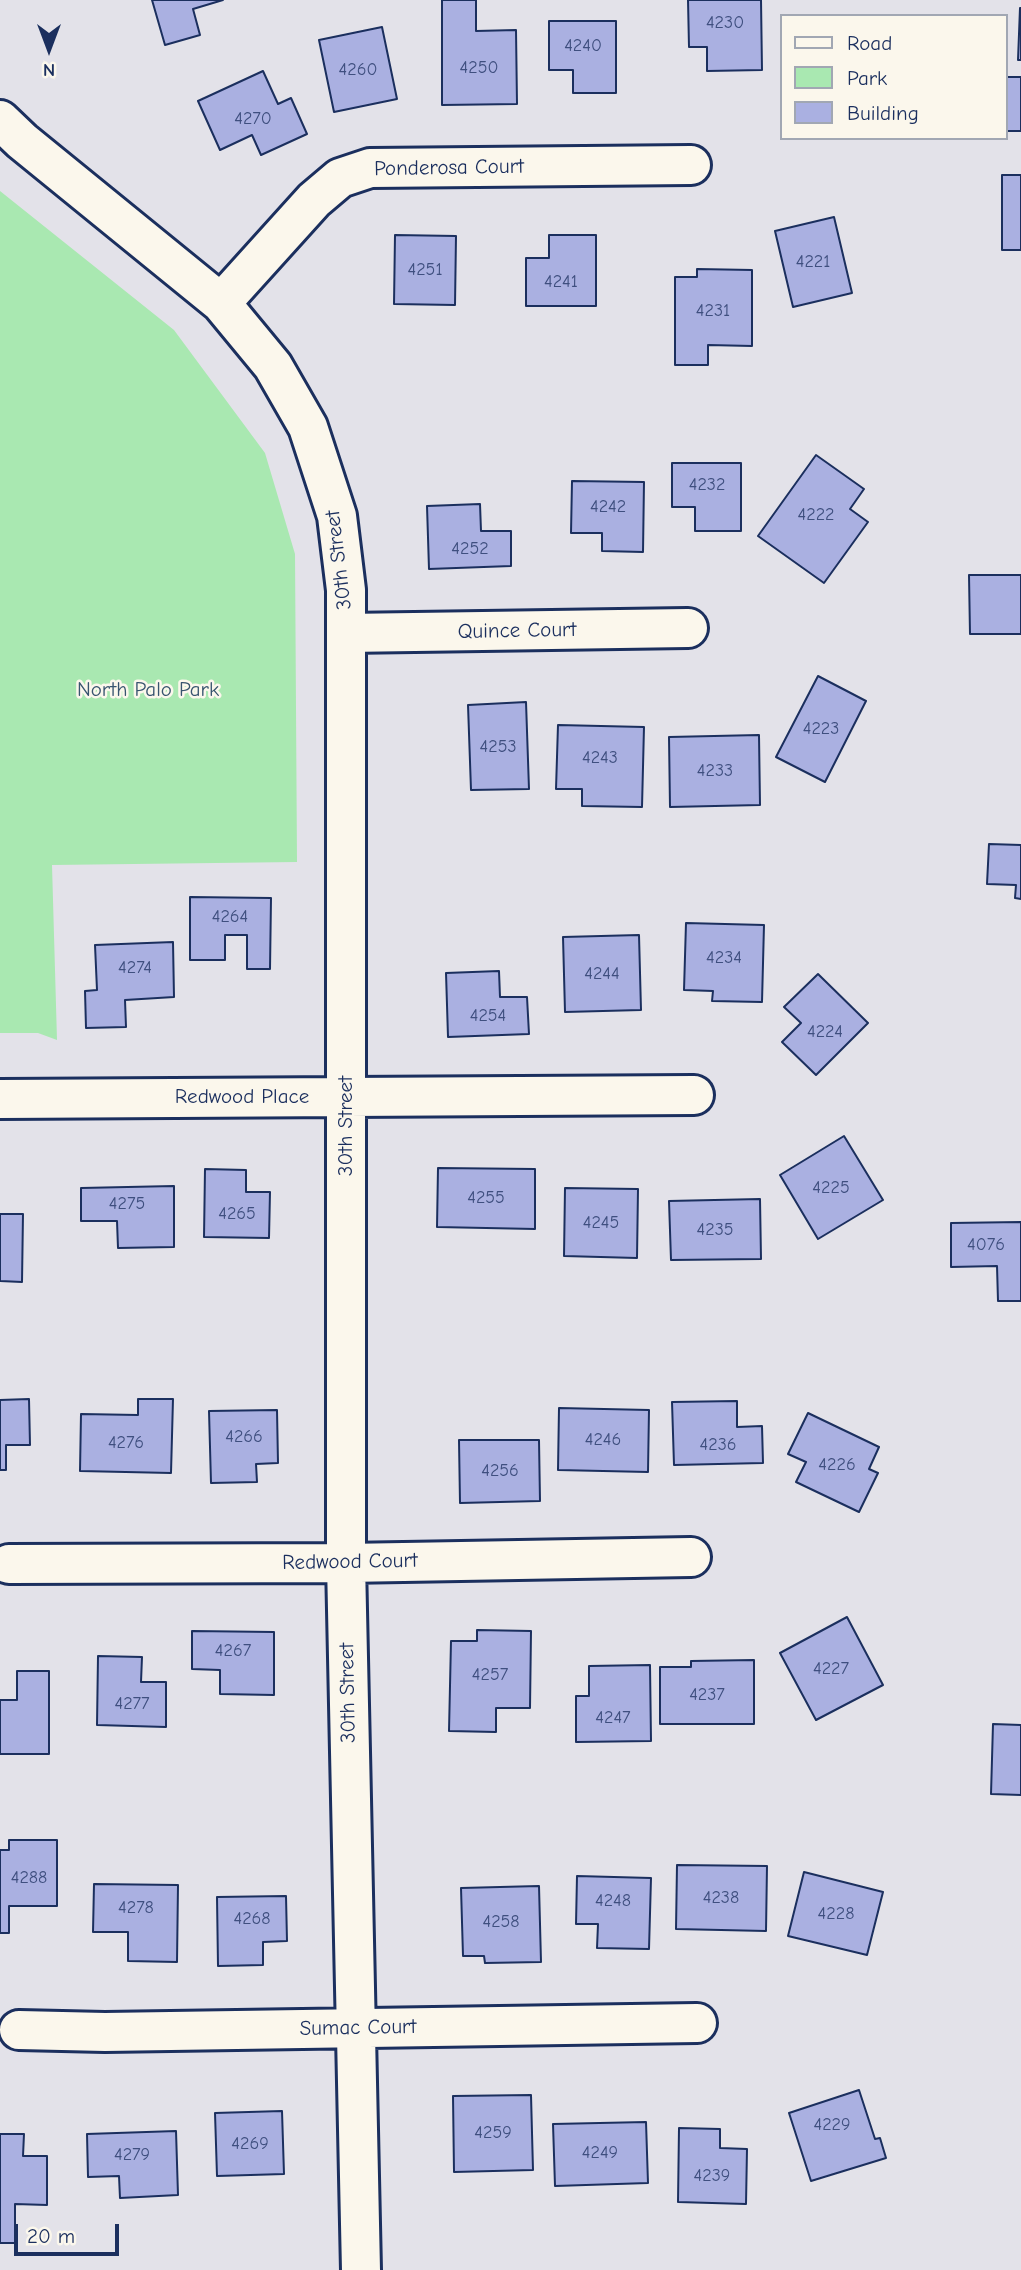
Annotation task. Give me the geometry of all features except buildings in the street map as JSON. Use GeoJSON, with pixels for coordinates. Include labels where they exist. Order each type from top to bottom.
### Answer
{"type":"FeatureCollection","features":[{"type":"Feature","properties":{"kind":"street","name":"30th Street"},"geometry":{"type":"LineString","coordinates":[[0,120],[22,141],[221,303],[274,366],[307,427],[337,516],[346,590],[346,1563],[361,2270]]}},
{"type":"Feature","properties":{"kind":"street","name":"Ponderosa Court"},"geometry":{"type":"LineString","coordinates":[[221,303],[314,200],[340,178],[370,168],[691,165]]}},
{"type":"Feature","properties":{"kind":"street","name":"Quince Court"},"geometry":{"type":"LineString","coordinates":[[346,633],[688,628]]}},
{"type":"Feature","properties":{"kind":"street","name":"Redwood Place"},"geometry":{"type":"LineString","coordinates":[[1,1099],[694,1095]]}},
{"type":"Feature","properties":{"kind":"street","name":"Redwood Court"},"geometry":{"type":"LineString","coordinates":[[9,1564],[346,1563],[691,1557]]}},
{"type":"Feature","properties":{"kind":"street","name":"Sumac Court"},"geometry":{"type":"LineString","coordinates":[[19,2030],[105,2032],[697,2023]]}},
{"type":"Feature","properties":{"kind":"green space","name":"North Palo Park"},"geometry":{"type":"Polygon","coordinates":[[[0,191],[174,330],[265,453],[295,554],[297,862],[52,865],[57,1040],[38,1033],[0,1033],[0,191]]]}}]}
